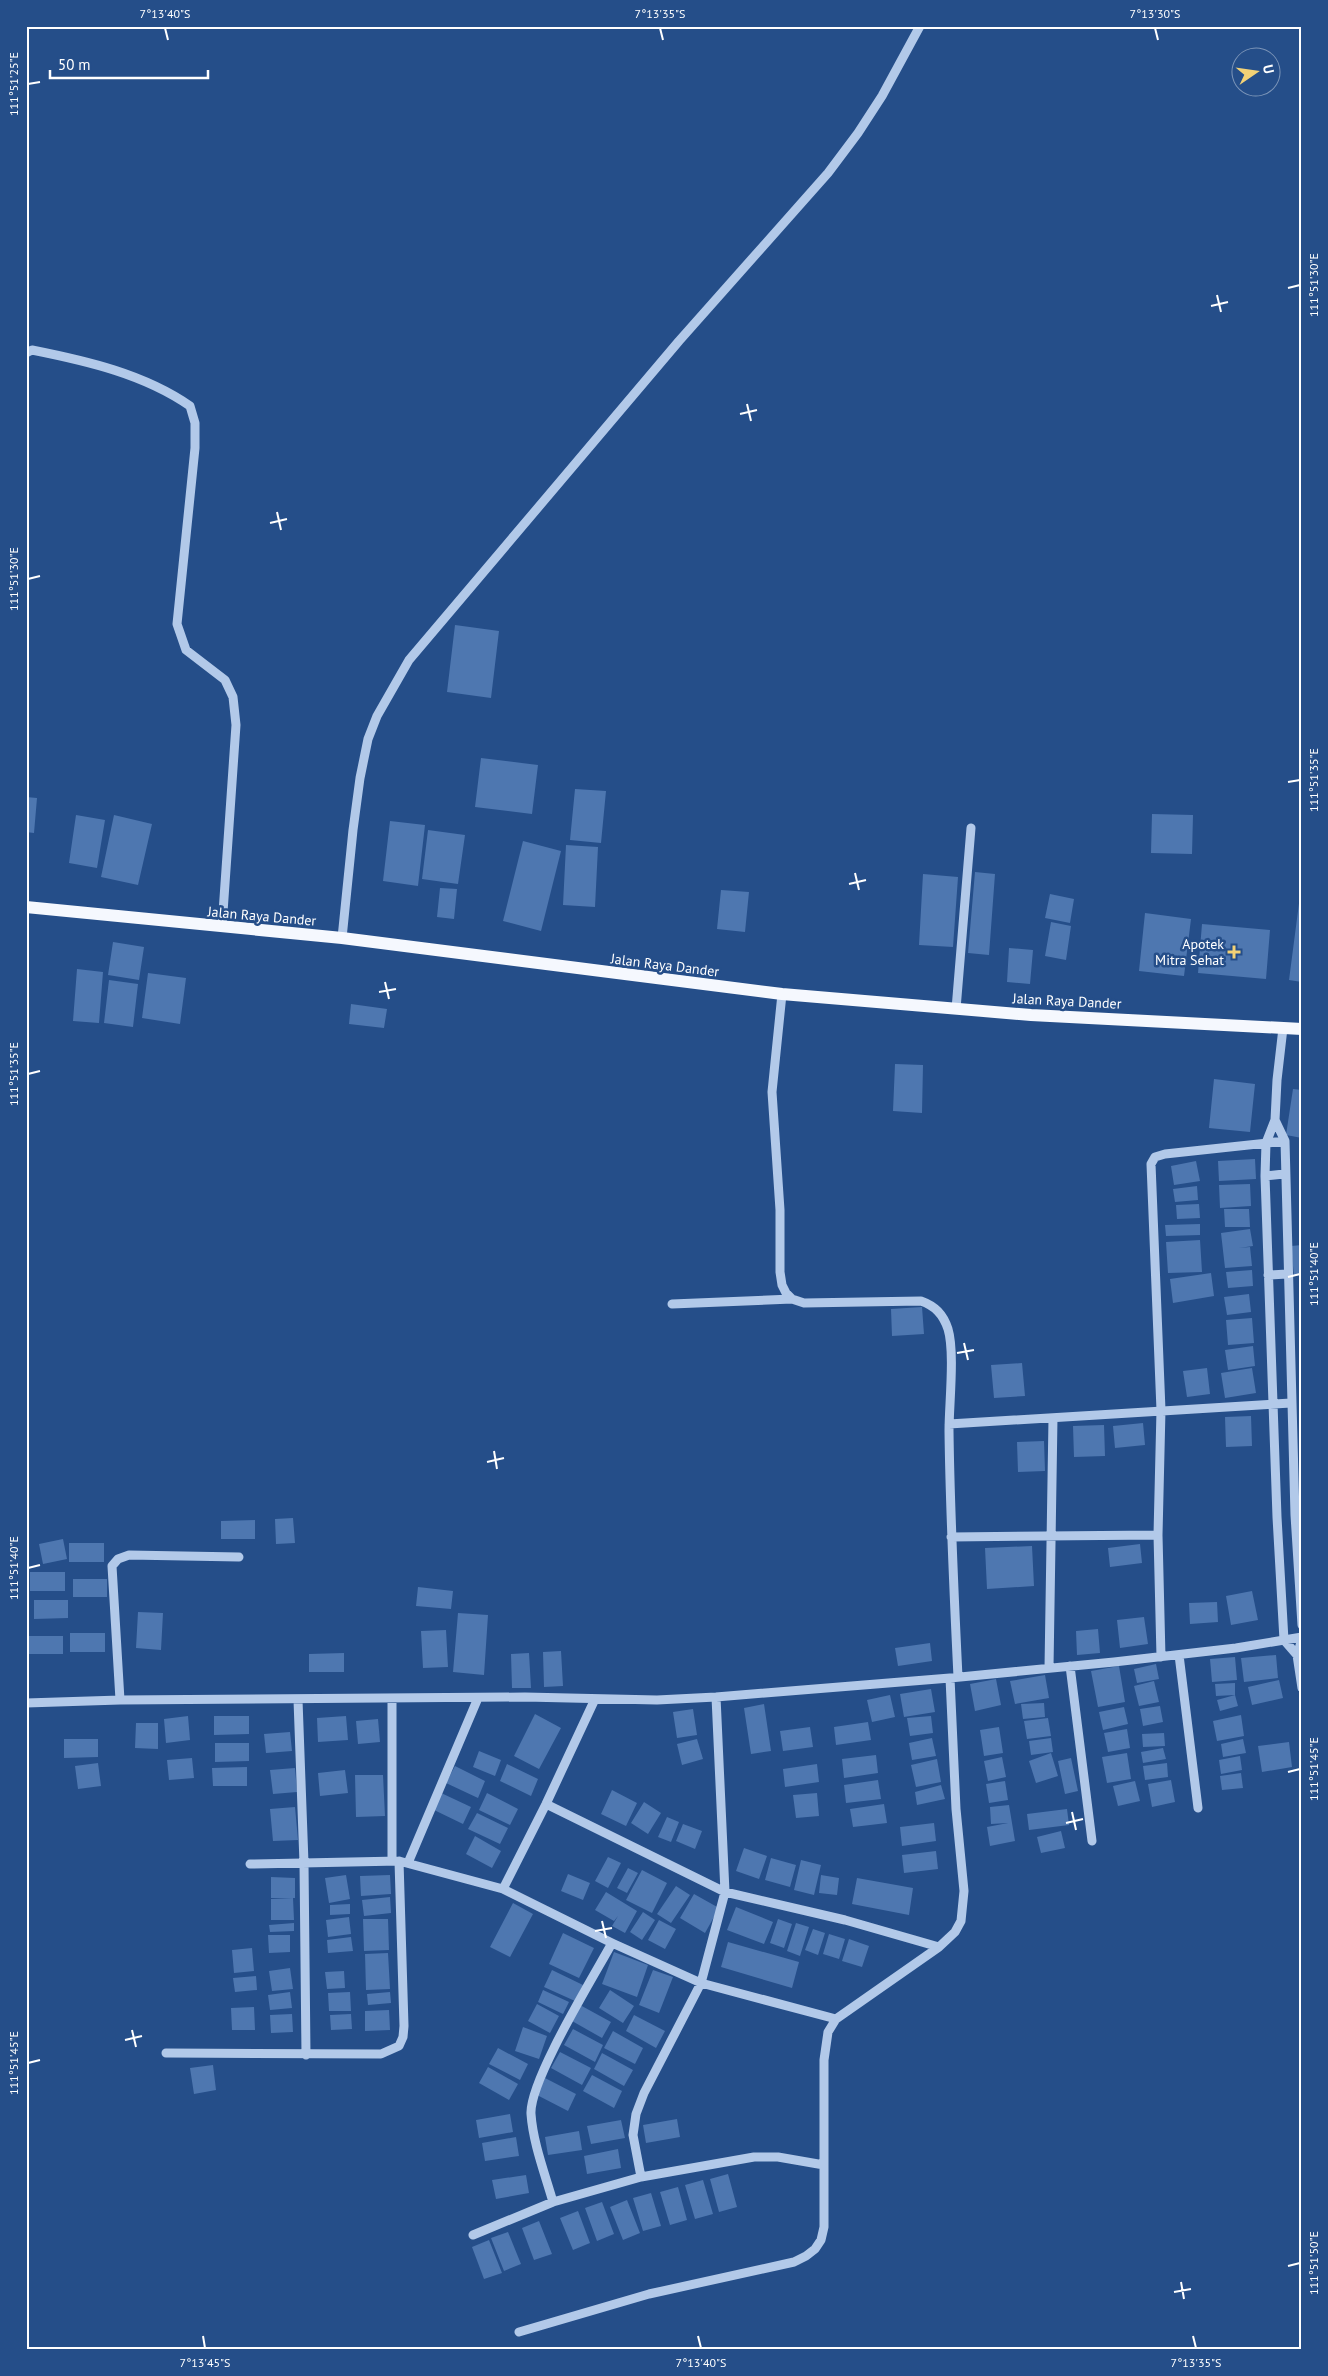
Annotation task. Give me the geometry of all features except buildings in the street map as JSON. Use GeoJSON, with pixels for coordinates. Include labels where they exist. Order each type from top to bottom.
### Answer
{"type":"FeatureCollection","features":[{"type":"Feature","properties":{"kind":"main road","name":"Jalan Raya Dander"},"geometry":{"type":"LineString","coordinates":[[26,907],[342,938],[782,994],[956,1009],[1302,1029]]}},
{"type":"Feature","properties":{"kind":"street"},"geometry":{"type":"LineString","coordinates":[[342,938],[356,804],[368,739],[382,707],[410,660],[630,398],[828,173],[858,133],[882,96],[920,26]]}},
{"type":"Feature","properties":{"kind":"street"},"geometry":{"type":"LineString","coordinates":[[26,353],[32,350],[91,362],[168,391],[190,406],[195,424],[195,448],[177,624],[186,650],[225,680],[233,697],[236,725],[222,927]]}},
{"type":"Feature","properties":{"kind":"street"},"geometry":{"type":"LineString","coordinates":[[956,1009],[971,828]]}},
{"type":"Feature","properties":{"kind":"street"},"geometry":{"type":"LineString","coordinates":[[782,994],[773,1076],[772,1113],[780,1210],[780,1272],[782,1285],[792,1299]]}},
{"type":"Feature","properties":{"kind":"street"},"geometry":{"type":"LineString","coordinates":[[1282,1028],[1276,1080],[1275,1120],[1266,1143],[1265,1176],[1277,1517],[1284,1640],[1297,1655]]}},
{"type":"Feature","properties":{"kind":"street"},"geometry":{"type":"LineString","coordinates":[[1275,1120],[1285,1141],[1284,1174],[1291,1403],[1295,1515],[1302,1625]]}},
{"type":"Feature","properties":{"kind":"street"},"geometry":{"type":"LineString","coordinates":[[1161,1657],[1158,1535],[1161,1410],[1151,1164],[1156,1157],[1165,1154],[1285,1141]]}},
{"type":"Feature","properties":{"kind":"street"},"geometry":{"type":"LineString","coordinates":[[1265,1176],[1284,1174]]}},
{"type":"Feature","properties":{"kind":"street"},"geometry":{"type":"LineString","coordinates":[[1268,1275],[1287,1274]]}},
{"type":"Feature","properties":{"kind":"street"},"geometry":{"type":"LineString","coordinates":[[519,2332],[649,2294],[794,2262],[806,2256],[821,2240],[824,2226],[824,2060],[828,2032],[836,2019],[939,1947],[955,1932],[961,1921],[964,1906],[956,1800],[949,1424],[951,1345],[949,1331],[939,1311],[932,1305],[908,1300],[804,1303],[792,1299],[672,1304]]}},
{"type":"Feature","properties":{"kind":"street"},"geometry":{"type":"LineString","coordinates":[[949,1424],[1291,1403]]}},
{"type":"Feature","properties":{"kind":"street"},"geometry":{"type":"LineString","coordinates":[[1049,1668],[1053,1418]]}},
{"type":"Feature","properties":{"kind":"street"},"geometry":{"type":"LineString","coordinates":[[1277,1517],[1295,1515]]}},
{"type":"Feature","properties":{"kind":"street"},"geometry":{"type":"LineString","coordinates":[[951,1538],[1158,1535]]}},
{"type":"Feature","properties":{"kind":"street"},"geometry":{"type":"LineString","coordinates":[[120,1700],[112,1566],[118,1559],[129,1555],[239,1557]]}},
{"type":"Feature","properties":{"kind":"street"},"geometry":{"type":"LineString","coordinates":[[26,1703],[120,1700],[478,1698],[657,1700],[716,1697],[954,1678],[1179,1655],[1302,1638],[1297,1655],[1302,1688]]}},
{"type":"Feature","properties":{"kind":"street"},"geometry":{"type":"LineString","coordinates":[[1179,1655],[1198,1808]]}},
{"type":"Feature","properties":{"kind":"street"},"geometry":{"type":"LineString","coordinates":[[1070,1666],[1092,1841]]}},
{"type":"Feature","properties":{"kind":"street"},"geometry":{"type":"LineString","coordinates":[[641,2177],[633,2135],[636,2114],[644,2093],[701,1983],[724,1892],[716,1697]]}},
{"type":"Feature","properties":{"kind":"street"},"geometry":{"type":"LineString","coordinates":[[400,1862],[478,1698]]}},
{"type":"Feature","properties":{"kind":"street"},"geometry":{"type":"LineString","coordinates":[[166,2053],[381,2054],[399,2046],[403,2037],[404,2026],[400,1862],[392,1699]]}},
{"type":"Feature","properties":{"kind":"street"},"geometry":{"type":"LineString","coordinates":[[504,1889],[595,1699]]}},
{"type":"Feature","properties":{"kind":"street"},"geometry":{"type":"LineString","coordinates":[[298,1700],[304,1863],[306,2055]]}},
{"type":"Feature","properties":{"kind":"street"},"geometry":{"type":"LineString","coordinates":[[546,1804],[724,1892],[845,1920],[939,1947]]}},
{"type":"Feature","properties":{"kind":"street"},"geometry":{"type":"LineString","coordinates":[[250,1864],[400,1862],[504,1889],[612,1943],[701,1983],[836,2019]]}},
{"type":"Feature","properties":{"kind":"street"},"geometry":{"type":"LineString","coordinates":[[553,2202],[536,2140],[531,2113],[533,2098],[552,2054],[612,1943]]}},
{"type":"Feature","properties":{"kind":"street"},"geometry":{"type":"LineString","coordinates":[[473,2235],[553,2202],[641,2177],[754,2157],[778,2157],[824,2165]]}},
{"type":"Feature","properties":{"kind":"place","name":"Apotek Mitra Sehat"},"geometry":{"type":"Point","coordinates":[1234,952]}}]}
